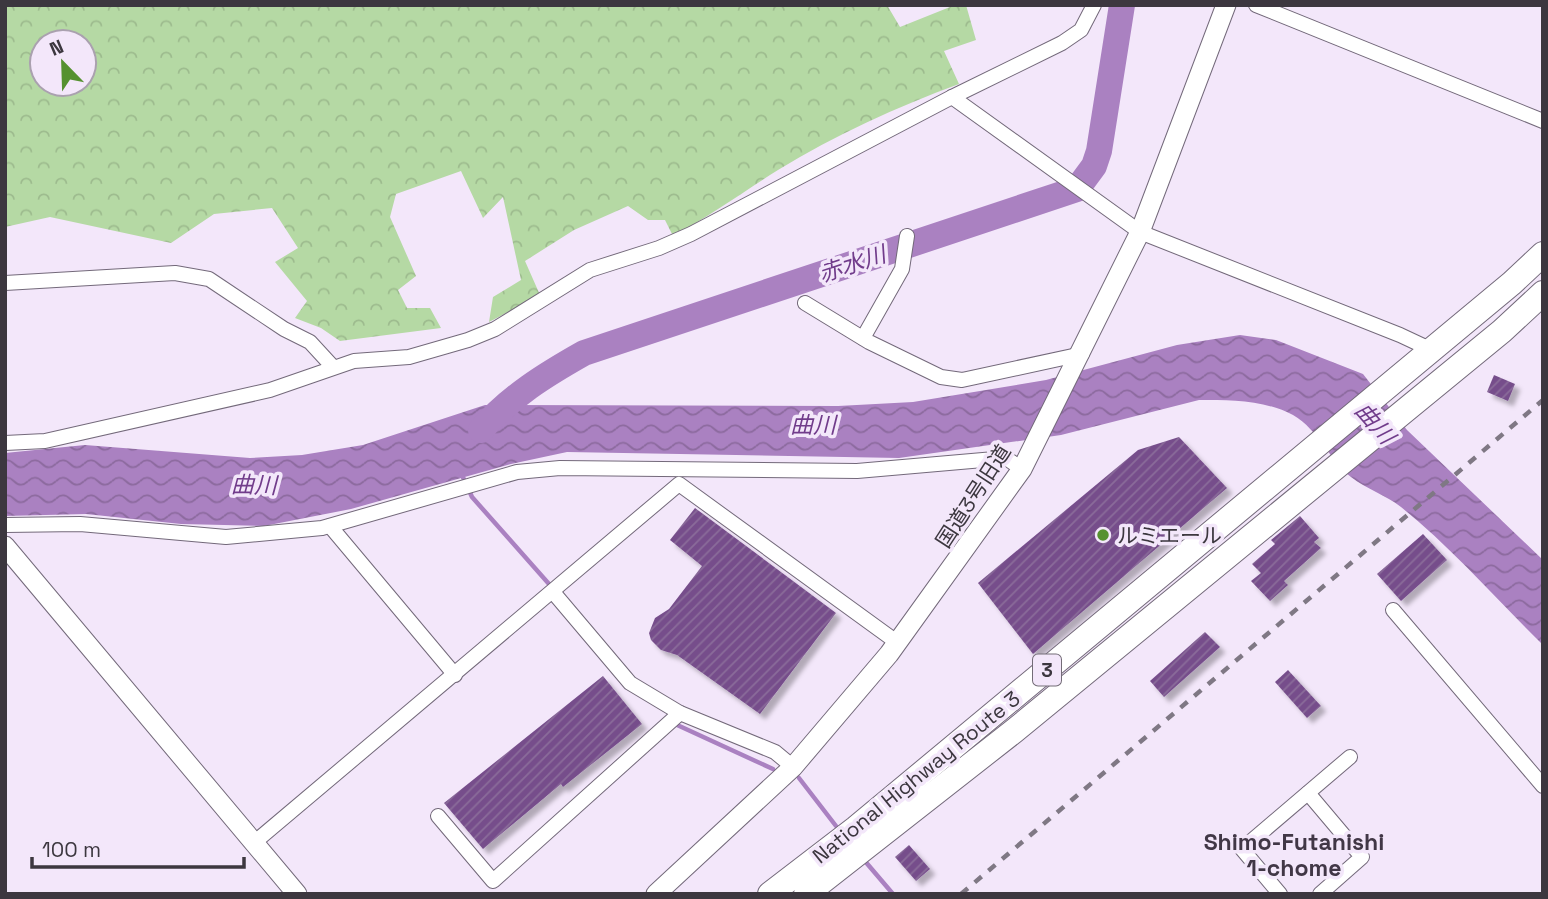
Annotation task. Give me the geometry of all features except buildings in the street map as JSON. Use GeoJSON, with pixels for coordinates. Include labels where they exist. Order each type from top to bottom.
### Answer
{"type":"FeatureCollection","features":[{"type":"Feature","properties":{"kind":"highway","name":"National Highway Route 3"},"geometry":{"type":"LineString","coordinates":[[770,894],[856,828],[1432,351],[1543,254]]}},
{"type":"Feature","properties":{"kind":"highway","name":"National Highway Route 3"},"geometry":{"type":"LineString","coordinates":[[806,894],[1014,731],[1502,331],[1543,293]]}},
{"type":"Feature","properties":{"kind":"street"},"geometry":{"type":"LineString","coordinates":[[5,443],[45,441],[271,390],[354,361],[409,357],[495,329],[590,270],[659,248],[691,234],[1072,37],[1086,23],[1094,5]]}},
{"type":"Feature","properties":{"kind":"street","name":"国道3号旧道"},"geometry":{"type":"LineString","coordinates":[[656,894],[677,887],[793,767],[898,643],[1022,469],[1030,448],[1077,362],[1140,232],[1226,5]]}},
{"type":"Feature","properties":{"kind":"street"},"geometry":{"type":"LineString","coordinates":[[1256,5],[1543,121]]}},
{"type":"Feature","properties":{"kind":"street"},"geometry":{"type":"LineString","coordinates":[[952,97],[1140,232],[1400,335],[1432,351]]}},
{"type":"Feature","properties":{"kind":"street"},"geometry":{"type":"LineString","coordinates":[[863,338],[902,269],[907,236]]}},
{"type":"Feature","properties":{"kind":"street"},"geometry":{"type":"LineString","coordinates":[[5,283],[175,273],[209,279],[284,329],[310,342],[332,367]]}},
{"type":"Feature","properties":{"kind":"street"},"geometry":{"type":"LineString","coordinates":[[805,303],[863,338],[941,377],[962,380],[1077,362]]}},
{"type":"Feature","properties":{"kind":"street"},"geometry":{"type":"LineString","coordinates":[[5,525],[80,524],[226,537],[330,526],[517,472],[560,468],[857,471],[1006,458],[1022,469]]}},
{"type":"Feature","properties":{"kind":"street"},"geometry":{"type":"LineString","coordinates":[[255,842],[679,484],[898,643]]}},
{"type":"Feature","properties":{"kind":"street"},"geometry":{"type":"LineString","coordinates":[[330,526],[455,675]]}},
{"type":"Feature","properties":{"kind":"street"},"geometry":{"type":"LineString","coordinates":[[5,546],[297,894]]}},
{"type":"Feature","properties":{"kind":"street"},"geometry":{"type":"LineString","coordinates":[[553,592],[630,683],[680,713],[775,752],[793,767]]}},
{"type":"Feature","properties":{"kind":"street"},"geometry":{"type":"LineString","coordinates":[[1393,610],[1543,786]]}},
{"type":"Feature","properties":{"kind":"street"},"geometry":{"type":"LineString","coordinates":[[438,816],[493,881],[680,713]]}},
{"type":"Feature","properties":{"kind":"street"},"geometry":{"type":"LineString","coordinates":[[1280,894],[1242,849],[1350,757]]}},
{"type":"Feature","properties":{"kind":"street"},"geometry":{"type":"LineString","coordinates":[[1308,793],[1362,857],[1320,894]]}},
{"type":"Feature","properties":{"kind":"green space"},"geometry":{"type":"Polygon","coordinates":[[[5,5],[887,5],[900,27],[955,5],[966,5],[976,40],[944,51],[959,84],[844,133],[778,170],[673,236],[665,220],[648,220],[628,206],[574,230],[525,261],[540,295],[489,322],[493,297],[521,280],[503,197],[483,218],[461,171],[396,194],[390,217],[416,276],[398,290],[407,308],[430,308],[441,328],[340,341],[321,328],[295,318],[307,301],[275,262],[298,248],[272,208],[214,214],[171,243],[50,217],[5,227],[5,5]]]}},
{"type":"Feature","properties":{"kind":"water","name":"曲川"},"geometry":{"type":"Polygon","coordinates":[[[1240,335],[1276,340],[1363,374],[1407,430],[1543,560],[1543,645],[1420,523],[1395,503],[1343,470],[1302,421],[1271,406],[1235,401],[1199,400],[1061,435],[899,458],[567,452],[511,464],[351,509],[264,526],[181,524],[86,514],[5,516],[5,453],[85,445],[250,458],[302,455],[363,445],[485,405],[838,406],[913,402],[1046,380],[1177,345],[1240,335]]]}},
{"type":"Feature","properties":{"kind":"waterway","name":"赤水川"},"geometry":{"type":"LineString","coordinates":[[481,430],[529,387],[584,353],[1077,189],[1094,166],[1099,151],[1122,5]]}},
{"type":"Feature","properties":{"kind":"waterway"},"geometry":{"type":"LineString","coordinates":[[461,473],[472,497],[549,584]]}},
{"type":"Feature","properties":{"kind":"waterway"},"geometry":{"type":"LineString","coordinates":[[675,724],[773,769]]}},
{"type":"Feature","properties":{"kind":"waterway"},"geometry":{"type":"LineString","coordinates":[[799,778],[836,826]]}},
{"type":"Feature","properties":{"kind":"waterway"},"geometry":{"type":"LineString","coordinates":[[864,860],[893,894]]}},
{"type":"Feature","properties":{"kind":"railway"},"geometry":{"type":"LineString","coordinates":[[961,894],[1543,400]]}},
{"type":"Feature","properties":{"kind":"place","name":"ルミエール"},"geometry":{"type":"Point","coordinates":[1103,535]}},
{"type":"Feature","properties":{"kind":"district","name":"Shimo-Futanishi 1-chome"},"geometry":{"type":"Point","coordinates":[1294,855]}}]}
